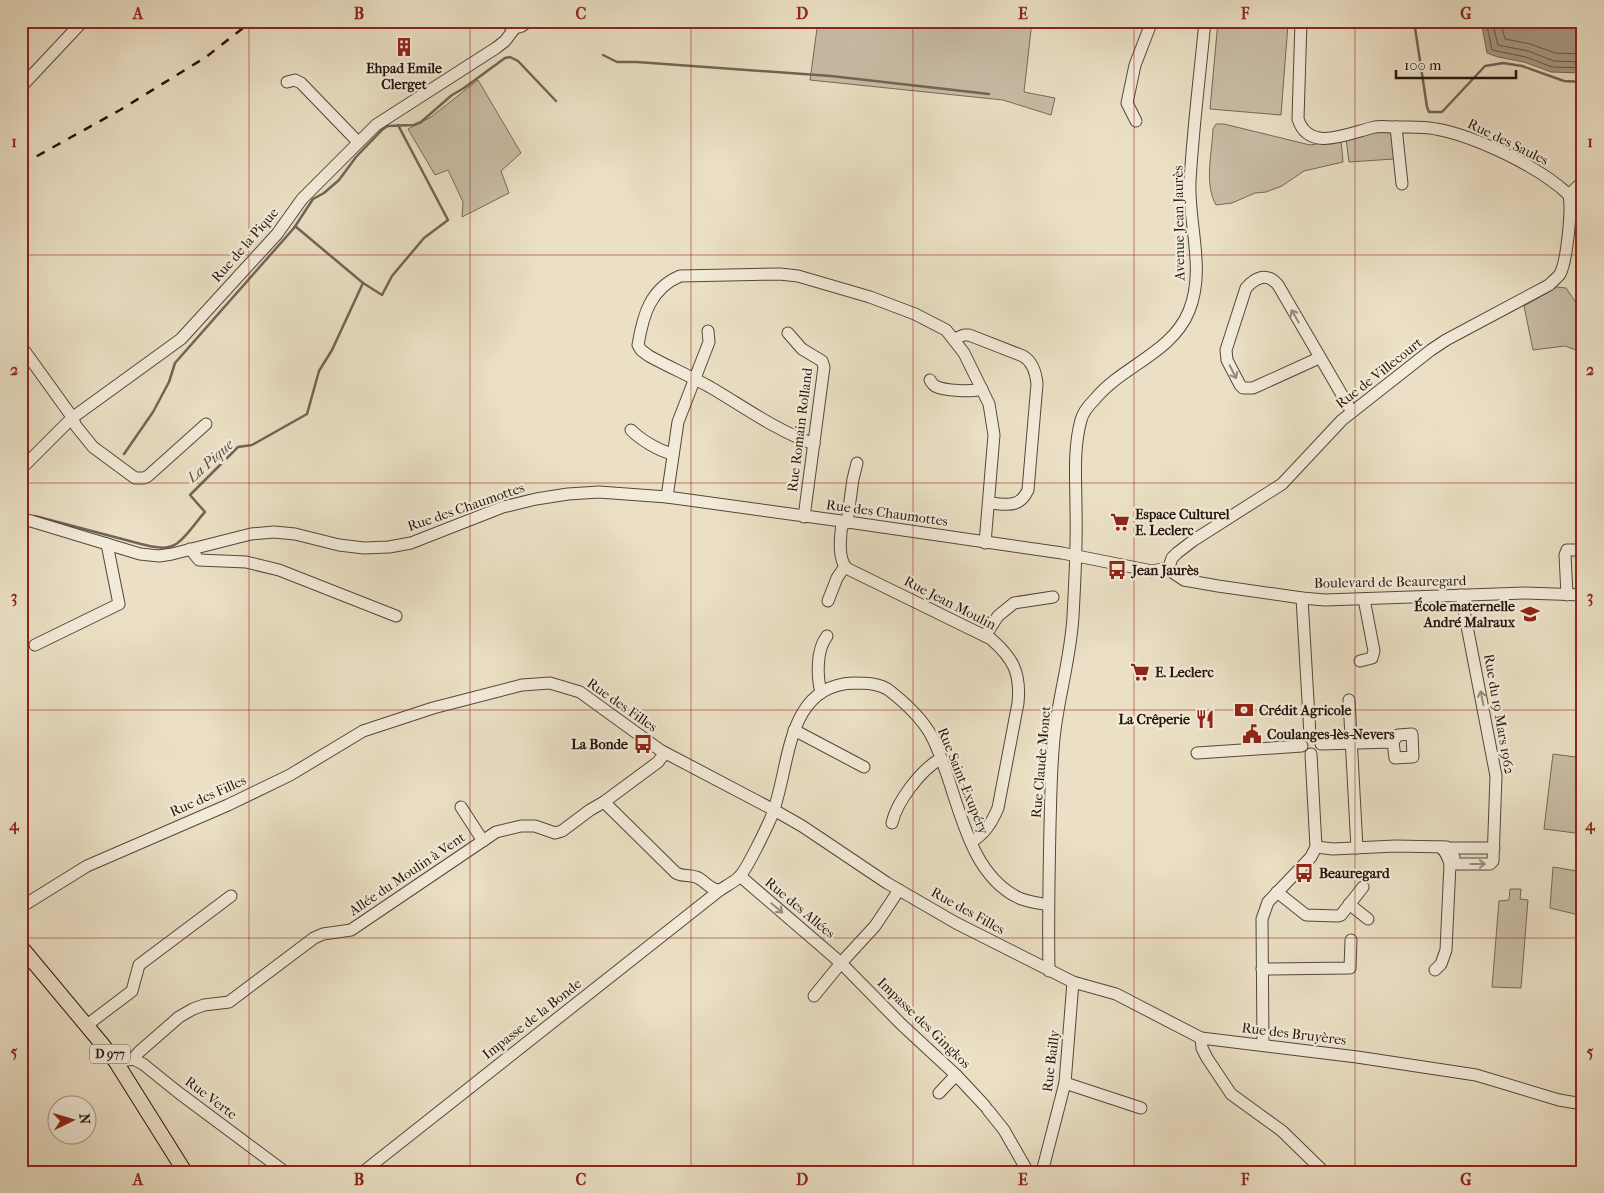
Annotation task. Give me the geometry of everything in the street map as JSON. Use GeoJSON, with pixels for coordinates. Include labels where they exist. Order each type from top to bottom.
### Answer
{"type":"FeatureCollection","features":[{"type":"Feature","properties":{"kind":"main road","name":"D 977"},"geometry":{"type":"LineString","coordinates":[[21,948],[116,1062],[185,1172]]}},
{"type":"Feature","properties":{"kind":"street","name":"Rue de la Pique"},"geometry":{"type":"LineString","coordinates":[[21,469],[72,418],[181,339],[277,234],[302,199],[358,142],[387,117],[496,48],[505,41],[515,28],[523,26],[528,21]]}},
{"type":"Feature","properties":{"kind":"street"},"geometry":{"type":"LineString","coordinates":[[1136,121],[1127,103],[1135,65],[1152,21]]}},
{"type":"Feature","properties":{"kind":"street","name":"Avenue Jean Jaurès"},"geometry":{"type":"LineString","coordinates":[[1076,556],[1076,454],[1082,416],[1108,385],[1156,351],[1178,331],[1189,312],[1196,290],[1196,254],[1190,184],[1206,21]]}},
{"type":"Feature","properties":{"kind":"street","name":"Rue des Saules"},"geometry":{"type":"LineString","coordinates":[[1301,21],[1297,108],[1298,120],[1304,132],[1315,138],[1330,139],[1376,127],[1436,129],[1473,140],[1516,159],[1554,182],[1569,195]]}},
{"type":"Feature","properties":{"kind":"street"},"geometry":{"type":"LineString","coordinates":[[21,87],[81,22]]}},
{"type":"Feature","properties":{"kind":"street"},"geometry":{"type":"LineString","coordinates":[[496,48],[503,33],[505,22],[515,28]]}},
{"type":"Feature","properties":{"kind":"street"},"geometry":{"type":"LineString","coordinates":[[287,82],[295,80],[302,83],[358,142]]}},
{"type":"Feature","properties":{"kind":"street"},"geometry":{"type":"LineString","coordinates":[[1396,127],[1402,184]]}},
{"type":"Feature","properties":{"kind":"street"},"geometry":{"type":"LineString","coordinates":[[1569,195],[1583,181]]}},
{"type":"Feature","properties":{"kind":"street","name":"Rue de Villecourt"},"geometry":{"type":"LineString","coordinates":[[1168,568],[1172,558],[1194,540],[1282,484],[1352,412],[1446,340],[1548,285],[1555,279],[1562,268],[1566,254],[1570,205],[1569,195]]}},
{"type":"Feature","properties":{"kind":"street"},"geometry":{"type":"LineString","coordinates":[[814,444],[798,439],[777,428],[711,388],[640,350],[638,346],[647,307],[652,298],[671,280],[680,276],[696,274],[780,274],[798,276],[870,297],[915,314],[946,330],[971,366],[989,404],[994,435],[985,543]]}},
{"type":"Feature","properties":{"kind":"street"},"geometry":{"type":"LineString","coordinates":[[1319,358],[1252,388],[1243,388],[1240,385],[1227,360],[1226,350],[1246,288],[1250,283],[1263,277],[1272,279],[1278,285],[1352,412]]}},
{"type":"Feature","properties":{"kind":"street"},"geometry":{"type":"LineString","coordinates":[[667,497],[678,422],[709,342],[708,331]]}},
{"type":"Feature","properties":{"kind":"street","name":"Rue Romain Rolland"},"geometry":{"type":"LineString","coordinates":[[788,333],[802,349],[820,359],[824,364],[804,517]]}},
{"type":"Feature","properties":{"kind":"street"},"geometry":{"type":"LineString","coordinates":[[954,339],[969,335],[1023,356],[1028,359],[1035,371],[1037,384],[1028,490],[1020,502],[1014,504],[989,502]]}},
{"type":"Feature","properties":{"kind":"street"},"geometry":{"type":"LineString","coordinates":[[21,346],[93,447],[132,476],[139,479],[148,476],[206,424]]}},
{"type":"Feature","properties":{"kind":"street"},"geometry":{"type":"LineString","coordinates":[[930,380],[936,387],[974,391],[982,390]]}},
{"type":"Feature","properties":{"kind":"street"},"geometry":{"type":"LineString","coordinates":[[631,430],[666,452],[673,454]]}},
{"type":"Feature","properties":{"kind":"street"},"geometry":{"type":"LineString","coordinates":[[828,601],[837,578],[845,566],[841,555],[852,479],[857,463]]}},
{"type":"Feature","properties":{"kind":"street","name":"Rue des Chaumottes"},"geometry":{"type":"LineString","coordinates":[[21,518],[140,554],[160,556],[252,534],[274,532],[295,534],[339,545],[364,548],[389,547],[411,543],[503,507],[568,494],[599,492],[667,497],[1076,556]]}},
{"type":"Feature","properties":{"kind":"street"},"geometry":{"type":"LineString","coordinates":[[35,645],[119,604],[106,544]]}},
{"type":"Feature","properties":{"kind":"street"},"geometry":{"type":"LineString","coordinates":[[190,549],[199,560],[246,562],[280,570],[396,616]]}},
{"type":"Feature","properties":{"kind":"street"},"geometry":{"type":"LineString","coordinates":[[1567,595],[1565,555],[1568,550],[1583,550]]}},
{"type":"Feature","properties":{"kind":"street","name":"Boulevard de Beauregard"},"geometry":{"type":"LineString","coordinates":[[1076,556],[1145,570],[1168,568],[1184,580],[1302,598],[1364,599],[1526,594],[1583,595]]}},
{"type":"Feature","properties":{"kind":"street","name":"Rue Claude Monet"},"geometry":{"type":"LineString","coordinates":[[1049,971],[1048,905],[1055,730],[1070,654],[1076,556]]}},
{"type":"Feature","properties":{"kind":"street","name":"Rue Jean Moulin"},"geometry":{"type":"LineString","coordinates":[[845,566],[985,636],[1000,647],[1018,673],[1019,691],[998,808],[984,832],[971,842]]}},
{"type":"Feature","properties":{"kind":"street","name":"Rue du 19 Mars 1962"},"geometry":{"type":"LineString","coordinates":[[1461,596],[1496,776],[1494,848]]}},
{"type":"Feature","properties":{"kind":"street"},"geometry":{"type":"LineString","coordinates":[[985,636],[998,616],[1014,602],[1043,600],[1053,597]]}},
{"type":"Feature","properties":{"kind":"street"},"geometry":{"type":"LineString","coordinates":[[1302,598],[1310,735]]}},
{"type":"Feature","properties":{"kind":"street"},"geometry":{"type":"LineString","coordinates":[[1360,661],[1372,658],[1374,651],[1364,599]]}},
{"type":"Feature","properties":{"kind":"street"},"geometry":{"type":"LineString","coordinates":[[821,693],[819,682],[820,657],[822,641],[827,636]]}},
{"type":"Feature","properties":{"kind":"street","name":"Rue des Filles"},"geometry":{"type":"LineString","coordinates":[[21,907],[87,866],[228,805],[290,775],[363,731],[433,708],[522,685],[550,683],[580,692],[665,753],[802,826],[899,890],[956,923],[1073,982]]}},
{"type":"Feature","properties":{"kind":"street","name":"Rue Saint-Exupéry"},"geometry":{"type":"LineString","coordinates":[[740,876],[774,810],[794,730],[799,719],[811,702],[821,693],[847,684],[862,683],[878,685],[888,690],[912,712],[931,734],[971,842],[984,869],[1006,891],[1020,898],[1048,905]]}},
{"type":"Feature","properties":{"kind":"street"},"geometry":{"type":"LineString","coordinates":[[1349,700],[1357,848]]}},
{"type":"Feature","properties":{"kind":"street"},"geometry":{"type":"LineString","coordinates":[[794,730],[864,767]]}},
{"type":"Feature","properties":{"kind":"street"},"geometry":{"type":"LineString","coordinates":[[1310,735],[1316,737],[1321,744]]}},
{"type":"Feature","properties":{"kind":"street"},"geometry":{"type":"LineString","coordinates":[[1263,1045],[1262,919],[1266,906],[1316,848],[1305,738],[1310,735]]}},
{"type":"Feature","properties":{"kind":"street"},"geometry":{"type":"LineString","coordinates":[[1321,744],[1393,742]]}},
{"type":"Feature","properties":{"kind":"street"},"geometry":{"type":"LineString","coordinates":[[1197,753],[1307,750],[1317,752],[1321,744]]}},
{"type":"Feature","properties":{"kind":"street","name":"Allée du Moulin à Vent"},"geometry":{"type":"LineString","coordinates":[[133,1059],[179,1017],[204,1005],[229,1002],[314,938],[323,934],[351,930],[496,832],[522,826],[535,826],[555,833],[562,831],[658,762],[665,753]]}},
{"type":"Feature","properties":{"kind":"street"},"geometry":{"type":"LineString","coordinates":[[892,823],[894,814],[902,800],[931,765],[940,759]]}},
{"type":"Feature","properties":{"kind":"street"},"geometry":{"type":"LineString","coordinates":[[604,802],[676,873],[682,876],[696,877],[711,888],[720,890]]}},
{"type":"Feature","properties":{"kind":"street"},"geometry":{"type":"LineString","coordinates":[[461,807],[483,841]]}},
{"type":"Feature","properties":{"kind":"street"},"geometry":{"type":"LineString","coordinates":[[1316,848],[1395,846],[1494,848],[1494,857],[1490,864],[1450,864]]}},
{"type":"Feature","properties":{"kind":"street"},"geometry":{"type":"LineString","coordinates":[[1435,970],[1445,958],[1446,950],[1450,864],[1444,850],[1446,847]]}},
{"type":"Feature","properties":{"kind":"street","name":"Impasse de la Bonde"},"geometry":{"type":"LineString","coordinates":[[363,1172],[740,876]]}},
{"type":"Feature","properties":{"kind":"street","name":"Rue des Allées"},"geometry":{"type":"LineString","coordinates":[[740,876],[841,963]]}},
{"type":"Feature","properties":{"kind":"street"},"geometry":{"type":"LineString","coordinates":[[1277,892],[1306,916],[1338,916],[1363,887]]}},
{"type":"Feature","properties":{"kind":"street"},"geometry":{"type":"LineString","coordinates":[[814,996],[875,926],[899,890]]}},
{"type":"Feature","properties":{"kind":"street"},"geometry":{"type":"LineString","coordinates":[[87,1025],[132,991],[139,965],[231,896]]}},
{"type":"Feature","properties":{"kind":"street"},"geometry":{"type":"LineString","coordinates":[[1349,904],[1368,919]]}},
{"type":"Feature","properties":{"kind":"street"},"geometry":{"type":"LineString","coordinates":[[1262,969],[1350,968],[1352,940]]}},
{"type":"Feature","properties":{"kind":"street","name":"Impasse des Gingkos"},"geometry":{"type":"LineString","coordinates":[[841,963],[901,1024],[956,1075],[986,1108],[1004,1130],[1028,1172]]}},
{"type":"Feature","properties":{"kind":"street","name":"Rue des Bruyères"},"geometry":{"type":"LineString","coordinates":[[1073,982],[1116,994],[1201,1038],[1476,1075],[1558,1100],[1583,1104]]}},
{"type":"Feature","properties":{"kind":"street","name":"Rue Bailly"},"geometry":{"type":"LineString","coordinates":[[1042,1172],[1066,1082],[1073,982]]}},
{"type":"Feature","properties":{"kind":"street"},"geometry":{"type":"LineString","coordinates":[[1201,1038],[1202,1048],[1207,1058],[1231,1094],[1282,1131],[1324,1172]]}},
{"type":"Feature","properties":{"kind":"street"},"geometry":{"type":"LineString","coordinates":[[116,1062],[133,1059]]}},
{"type":"Feature","properties":{"kind":"street","name":"Rue Verte"},"geometry":{"type":"LineString","coordinates":[[133,1059],[144,1064],[179,1093],[286,1172]]}},
{"type":"Feature","properties":{"kind":"street"},"geometry":{"type":"LineString","coordinates":[[939,1093],[956,1075]]}},
{"type":"Feature","properties":{"kind":"street"},"geometry":{"type":"LineString","coordinates":[[1066,1082],[1142,1108]]}},
{"type":"Feature","properties":{"kind":"shaded area"},"geometry":{"type":"Polygon","coordinates":[[[818,21],[1032,21],[1024,92],[1055,98],[1051,115],[1003,100],[810,80],[818,21]]]}},
{"type":"Feature","properties":{"kind":"shaded area"},"geometry":{"type":"Polygon","coordinates":[[[1218,21],[1288,24],[1281,115],[1210,109],[1218,21]]]}},
{"type":"Feature","properties":{"kind":"shaded area"},"geometry":{"type":"Polygon","coordinates":[[[478,80],[521,153],[501,171],[509,193],[462,217],[463,202],[448,170],[435,175],[408,129],[431,117],[478,80]]]}},
{"type":"Feature","properties":{"kind":"shaded area"},"geometry":{"type":"Polygon","coordinates":[[[1216,124],[1224,124],[1310,145],[1341,140],[1343,162],[1304,171],[1282,186],[1266,192],[1255,193],[1232,203],[1216,205],[1210,188],[1210,168],[1213,129],[1216,124]]]}},
{"type":"Feature","properties":{"kind":"shaded area"},"geometry":{"type":"Polygon","coordinates":[[[1384,129],[1392,130],[1394,159],[1349,162],[1346,139],[1384,129]]]}},
{"type":"Feature","properties":{"kind":"shaded area"},"geometry":{"type":"Polygon","coordinates":[[[1557,287],[1566,288],[1583,313],[1583,354],[1565,346],[1533,350],[1524,306],[1557,287]]]}},
{"type":"Feature","properties":{"kind":"shaded area"},"geometry":{"type":"Polygon","coordinates":[[[1553,754],[1583,758],[1583,834],[1544,829],[1553,754]]]}},
{"type":"Feature","properties":{"kind":"shaded area"},"geometry":{"type":"Polygon","coordinates":[[[1553,867],[1583,872],[1583,916],[1550,908],[1553,867]]]}},
{"type":"Feature","properties":{"kind":"shaded area"},"geometry":{"type":"Polygon","coordinates":[[[1510,889],[1521,889],[1520,899],[1528,900],[1521,988],[1492,987],[1499,901],[1509,900],[1510,889]]]}},
{"type":"Feature","properties":{"kind":"water"},"geometry":{"type":"Polygon","coordinates":[[[1481,21],[1583,21],[1583,73],[1551,72],[1524,62],[1487,53],[1481,21]]]}},
{"type":"Feature","properties":{"kind":"waterway","name":"La Pique"},"geometry":{"type":"LineString","coordinates":[[1387,21],[1387,23],[1401,21]]}},
{"type":"Feature","properties":{"kind":"waterway","name":"La Pique"},"geometry":{"type":"LineString","coordinates":[[1414,21],[1429,112],[1442,112],[1485,66],[1503,63],[1522,66],[1564,81],[1583,82]]}},
{"type":"Feature","properties":{"kind":"waterway"},"geometry":{"type":"LineString","coordinates":[[603,55],[617,62],[831,76],[989,94]]}},
{"type":"Feature","properties":{"kind":"waterway","name":"La Pique"},"geometry":{"type":"LineString","coordinates":[[124,454],[153,412],[169,382],[175,363],[294,228],[313,199],[324,193],[339,180],[356,157],[383,129],[388,126],[414,125],[421,122],[452,95],[505,58],[510,57],[518,61],[556,101]]}},
{"type":"Feature","properties":{"kind":"waterway","name":"La Pique"},"geometry":{"type":"LineString","coordinates":[[35,516],[149,546],[161,548],[172,546],[185,536],[205,512],[190,495],[238,447],[252,445],[307,414],[319,371],[332,350],[363,283],[382,295],[392,276],[424,238],[448,220],[398,125]]}},
{"type":"Feature","properties":{"kind":"waterway","name":"La Pique"},"geometry":{"type":"LineString","coordinates":[[295,226],[363,283]]}},
{"type":"Feature","properties":{"kind":"railway"},"geometry":{"type":"LineString","coordinates":[[21,165],[120,110],[206,57],[252,21]]}},
{"type":"Feature","properties":{"kind":"place","name":"Ehpad Emile Clerget"},"geometry":{"type":"Point","coordinates":[404,47]}},
{"type":"Feature","properties":{"kind":"place","name":"Espace Culturel E. Leclerc"},"geometry":{"type":"Point","coordinates":[1120,522]}},
{"type":"Feature","properties":{"kind":"place","name":"Jean Jaurès"},"geometry":{"type":"Point","coordinates":[1117,570]}},
{"type":"Feature","properties":{"kind":"place","name":"École maternelle André Malraux"},"geometry":{"type":"Point","coordinates":[1530,614]}},
{"type":"Feature","properties":{"kind":"place","name":"E. Leclerc"},"geometry":{"type":"Point","coordinates":[1140,672]}},
{"type":"Feature","properties":{"kind":"place","name":"Crédit Agricole"},"geometry":{"type":"Point","coordinates":[1244,710]}},
{"type":"Feature","properties":{"kind":"place","name":"La Crêperie"},"geometry":{"type":"Point","coordinates":[1205,719]}},
{"type":"Feature","properties":{"kind":"place","name":"Coulanges-lès-Nevers"},"geometry":{"type":"Point","coordinates":[1252,734]}},
{"type":"Feature","properties":{"kind":"place","name":"La Bonde"},"geometry":{"type":"Point","coordinates":[643,744]}},
{"type":"Feature","properties":{"kind":"place","name":"Beauregard"},"geometry":{"type":"Point","coordinates":[1304,873]}}]}
